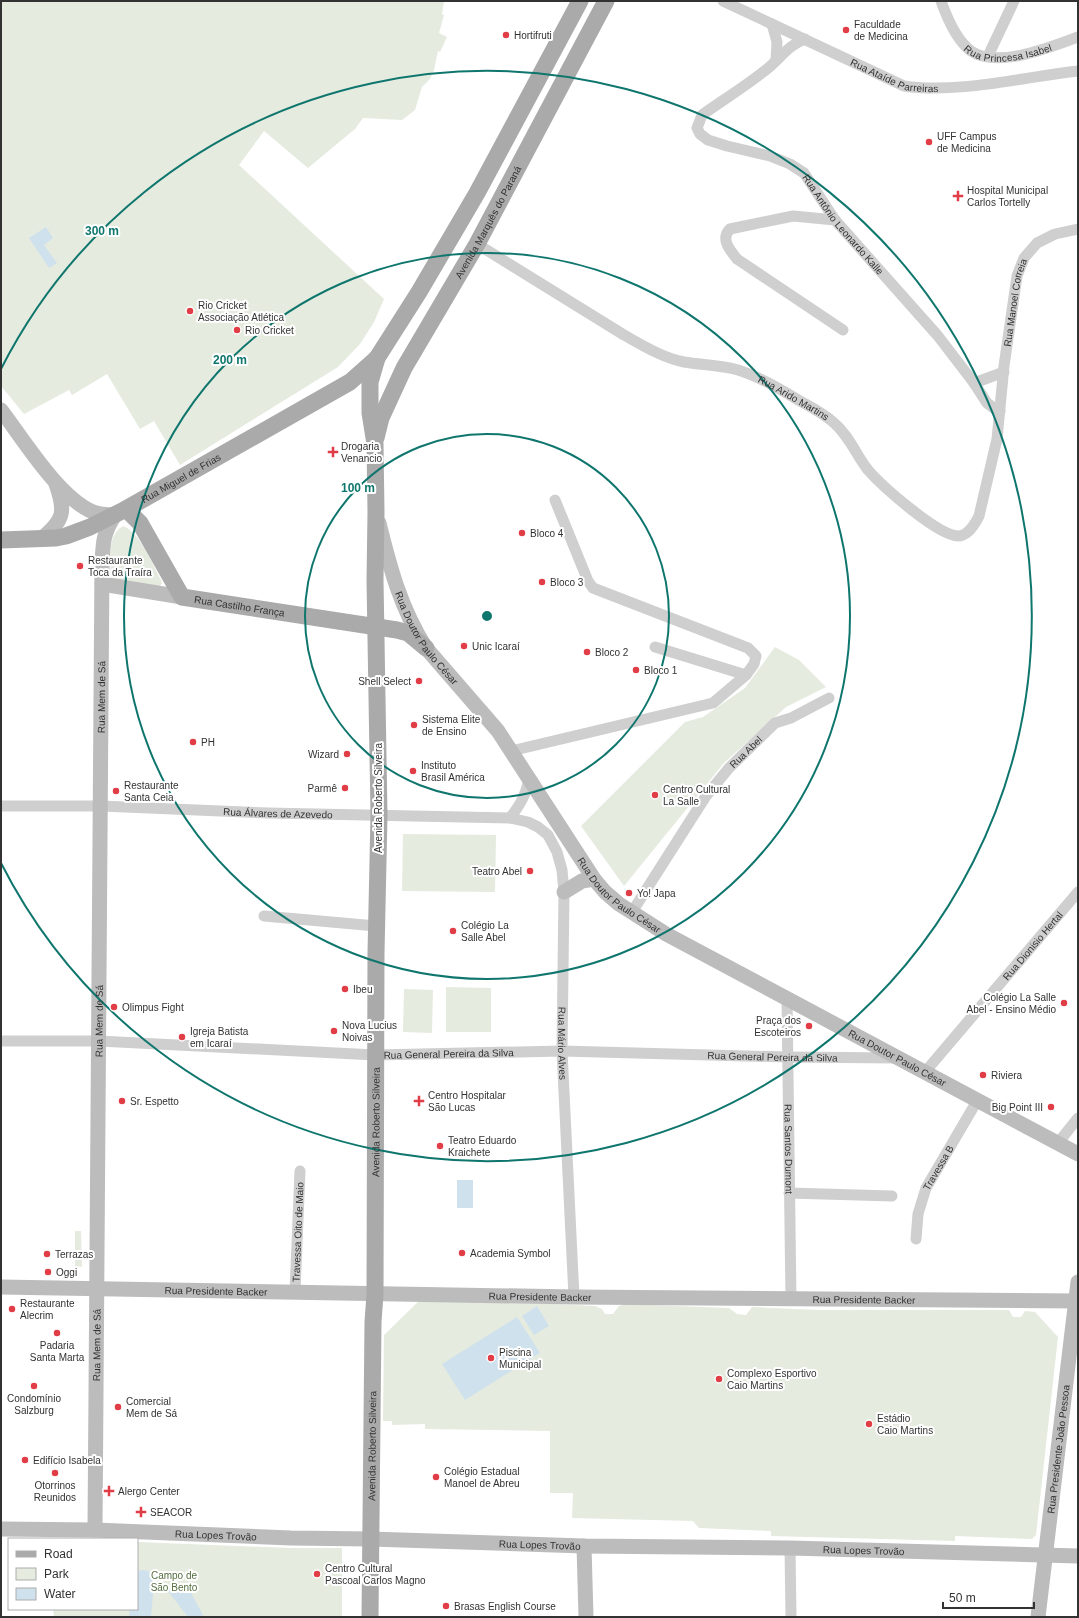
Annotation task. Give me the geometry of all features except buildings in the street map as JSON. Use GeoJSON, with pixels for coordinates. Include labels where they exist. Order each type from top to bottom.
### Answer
{"type":"FeatureCollection","features":[{"type":"Feature","properties":{"kind":"main road"},"geometry":{"type":"LineString","coordinates":[[374,444],[370,413],[370,382],[378,358],[419,292],[477,192],[580,1]]}},
{"type":"Feature","properties":{"kind":"main road","name":"Avenida Marquês do Paraná"},"geometry":{"type":"LineString","coordinates":[[374,444],[381,418],[404,368],[476,244],[606,1]]}},
{"type":"Feature","properties":{"kind":"main road","name":"Rua Miguel de Frias"},"geometry":{"type":"LineString","coordinates":[[1,540],[41,539],[66,536],[121,512],[350,382],[378,358]]}},
{"type":"Feature","properties":{"kind":"main road"},"geometry":{"type":"LineString","coordinates":[[1,410],[56,483],[85,507],[103,515],[121,512],[143,528],[182,597]]}},
{"type":"Feature","properties":{"kind":"main road","name":"Rua Doutor Paulo César"},"geometry":{"type":"LineString","coordinates":[[374,444],[376,512],[393,579],[413,627],[426,648],[498,731],[594,879],[614,900],[666,934],[925,1072],[976,1101],[1078,1154]]}},
{"type":"Feature","properties":{"kind":"main road"},"geometry":{"type":"LineString","coordinates":[[41,539],[57,524],[62,512],[62,504],[56,483]]}},
{"type":"Feature","properties":{"kind":"main road","name":"Rua Mem de Sá"},"geometry":{"type":"LineString","coordinates":[[95,1530],[102,584],[104,536],[107,527],[121,512]]}},
{"type":"Feature","properties":{"kind":"main road","name":"Avenida Roberto Silveira"},"geometry":{"type":"LineString","coordinates":[[370,1617],[373,1322],[375,1294],[376,926],[379,815],[376,512]]}},
{"type":"Feature","properties":{"kind":"main road","name":"Rua Castilho França"},"geometry":{"type":"LineString","coordinates":[[102,584],[397,630],[408,633],[426,648]]}},
{"type":"Feature","properties":{"kind":"main road"},"geometry":{"type":"LineString","coordinates":[[564,892],[582,881],[594,879]]}},
{"type":"Feature","properties":{"kind":"main road","name":"Rua Presidente João Pessoa"},"geometry":{"type":"LineString","coordinates":[[1038,1617],[1077,1301],[1078,1282]]}},
{"type":"Feature","properties":{"kind":"main road","name":"Rua Presidente Backer"},"geometry":{"type":"LineString","coordinates":[[1,1287],[791,1300],[1077,1301]]}},
{"type":"Feature","properties":{"kind":"main road","name":"Rua Lopes Trovão"},"geometry":{"type":"LineString","coordinates":[[1,1529],[95,1530],[291,1538],[584,1546],[790,1548],[1078,1556]]}},
{"type":"Feature","properties":{"kind":"main road"},"geometry":{"type":"LineString","coordinates":[[584,1546],[586,1617]]}},
{"type":"Feature","properties":{"kind":"street","name":"Rua Ataíde Parreiras"},"geometry":{"type":"LineString","coordinates":[[723,1],[856,63],[882,77],[904,86],[922,89],[980,84],[1078,71]]}},
{"type":"Feature","properties":{"kind":"street","name":"Rua Princesa Isabel"},"geometry":{"type":"LineString","coordinates":[[941,1],[950,24],[959,38],[970,50],[981,56],[1008,58],[1078,37]]}},
{"type":"Feature","properties":{"kind":"street"},"geometry":{"type":"LineString","coordinates":[[988,56],[1014,1]]}},
{"type":"Feature","properties":{"kind":"street"},"geometry":{"type":"LineString","coordinates":[[772,24],[777,42],[776,60]]}},
{"type":"Feature","properties":{"kind":"street"},"geometry":{"type":"LineString","coordinates":[[776,60],[796,42],[805,39]]}},
{"type":"Feature","properties":{"kind":"street","name":"Rua Antônio Leonardo Kalle"},"geometry":{"type":"LineString","coordinates":[[776,60],[769,68],[755,79],[702,115],[697,128],[700,134],[708,140],[727,146],[770,156],[790,164],[804,172],[834,220],[938,336],[974,383],[986,403],[1000,411]]}},
{"type":"Feature","properties":{"kind":"street"},"geometry":{"type":"LineString","coordinates":[[834,220],[793,216],[730,229],[726,234],[726,240],[729,249],[737,258],[843,330]]}},
{"type":"Feature","properties":{"kind":"street","name":"Rua Manoel Correia"},"geometry":{"type":"LineString","coordinates":[[1000,411],[1015,287],[1024,258],[1037,243],[1046,237],[1078,229]]}},
{"type":"Feature","properties":{"kind":"street","name":"Rua Arido Martins"},"geometry":{"type":"LineString","coordinates":[[476,244],[647,348],[683,362],[718,366],[755,376],[822,413],[842,431],[867,469],[885,487],[924,519],[942,530],[958,536],[966,533],[975,525],[979,516],[997,439],[1000,411]]}},
{"type":"Feature","properties":{"kind":"street"},"geometry":{"type":"LineString","coordinates":[[974,383],[1004,372]]}},
{"type":"Feature","properties":{"kind":"street"},"geometry":{"type":"LineString","coordinates":[[511,751],[713,703],[746,676],[754,664],[756,656],[748,648],[593,588],[588,581],[555,500]]}},
{"type":"Feature","properties":{"kind":"street"},"geometry":{"type":"LineString","coordinates":[[655,647],[746,676]]}},
{"type":"Feature","properties":{"kind":"street","name":"Rua Abel"},"geometry":{"type":"LineString","coordinates":[[632,912],[706,796],[730,768],[774,723],[791,718],[829,698]]}},
{"type":"Feature","properties":{"kind":"street"},"geometry":{"type":"LineString","coordinates":[[510,818],[522,802],[527,792],[529,779]]}},
{"type":"Feature","properties":{"kind":"street","name":"Rua Álvares de Azevedo"},"geometry":{"type":"LineString","coordinates":[[1,806],[101,806],[268,813],[510,818]]}},
{"type":"Feature","properties":{"kind":"street","name":"Rua Mário Alves"},"geometry":{"type":"LineString","coordinates":[[510,818],[528,822],[538,827],[548,835],[561,860],[564,892],[562,1051],[574,1297]]}},
{"type":"Feature","properties":{"kind":"street","name":"Rua Dionisio Hertal"},"geometry":{"type":"LineString","coordinates":[[925,1072],[1078,892]]}},
{"type":"Feature","properties":{"kind":"street"},"geometry":{"type":"LineString","coordinates":[[264,916],[376,926]]}},
{"type":"Feature","properties":{"kind":"street","name":"Rua Santos Dumont"},"geometry":{"type":"LineString","coordinates":[[787,998],[791,1300]]}},
{"type":"Feature","properties":{"kind":"street","name":"Rua General Pereira da Silva"},"geometry":{"type":"LineString","coordinates":[[1,1041],[99,1041],[375,1055],[562,1051],[787,1057],[898,1058]]}},
{"type":"Feature","properties":{"kind":"street","name":"Travessa B"},"geometry":{"type":"LineString","coordinates":[[916,1239],[918,1214],[926,1188],[976,1101]]}},
{"type":"Feature","properties":{"kind":"street"},"geometry":{"type":"LineString","coordinates":[[1058,1143],[1078,1118]]}},
{"type":"Feature","properties":{"kind":"street","name":"Travessa Oito de Maio"},"geometry":{"type":"LineString","coordinates":[[295,1292],[300,1171]]}},
{"type":"Feature","properties":{"kind":"street"},"geometry":{"type":"LineString","coordinates":[[789,1193],[892,1196]]}},
{"type":"Feature","properties":{"kind":"street"},"geometry":{"type":"LineString","coordinates":[[790,1548],[791,1617]]}},
{"type":"Feature","properties":{"kind":"green space"},"geometry":{"type":"Polygon","coordinates":[[[1,1],[444,1],[442,14],[444,15],[439,33],[447,37],[440,52],[438,51],[434,70],[430,79],[422,87],[415,110],[402,120],[363,118],[355,129],[308,168],[264,131],[239,165],[384,299],[374,322],[360,344],[338,367],[180,465],[154,421],[140,429],[107,374],[72,395],[69,390],[24,414],[1,386],[1,1]]]}},
{"type":"Feature","properties":{"kind":"green space"},"geometry":{"type":"Polygon","coordinates":[[[123,526],[135,534],[145,549],[161,580],[162,584],[159,586],[115,580],[111,575],[110,555],[112,541],[114,535],[123,526]]]}},
{"type":"Feature","properties":{"kind":"green space","name":"Centro Cultural La Salle"},"geometry":{"type":"Polygon","coordinates":[[[775,647],[799,660],[826,687],[786,707],[724,763],[624,886],[581,826],[685,722],[703,717],[745,688],[775,647]]]}},
{"type":"Feature","properties":{"kind":"green space"},"geometry":{"type":"Polygon","coordinates":[[[403,834],[496,835],[495,892],[402,891],[403,834]]]}},
{"type":"Feature","properties":{"kind":"green space"},"geometry":{"type":"Polygon","coordinates":[[[446,987],[491,988],[491,1032],[446,1032],[446,987]]]}},
{"type":"Feature","properties":{"kind":"green space"},"geometry":{"type":"Polygon","coordinates":[[[404,989],[433,990],[432,1033],[403,1032],[404,989]]]}},
{"type":"Feature","properties":{"kind":"green space"},"geometry":{"type":"Polygon","coordinates":[[[75,1231],[81,1231],[82,1267],[75,1266],[75,1231]]]}},
{"type":"Feature","properties":{"kind":"green space","name":"Complexo Esportivo Caio Martins"},"geometry":{"type":"Polygon","coordinates":[[[422,1298],[595,1306],[602,1309],[605,1314],[613,1314],[619,1306],[625,1304],[729,1308],[737,1314],[746,1315],[752,1307],[819,1310],[1009,1310],[1013,1317],[1021,1317],[1025,1311],[1035,1312],[1058,1337],[1036,1535],[1032,1539],[955,1536],[955,1541],[771,1536],[771,1531],[699,1528],[693,1521],[572,1518],[573,1493],[550,1493],[550,1431],[425,1429],[425,1424],[392,1425],[392,1421],[383,1421],[384,1335],[422,1298]]]}},
{"type":"Feature","properties":{"kind":"green space","name":"Campo de São Bento"},"geometry":{"type":"Polygon","coordinates":[[[138,1542],[291,1548],[342,1548],[342,1617],[54,1617],[53,1610],[138,1610],[138,1542]]]}},
{"type":"Feature","properties":{"kind":"water"},"geometry":{"type":"Polygon","coordinates":[[[46,227],[53,238],[44,245],[57,263],[49,268],[29,238],[46,227]]]}},
{"type":"Feature","properties":{"kind":"water"},"geometry":{"type":"Polygon","coordinates":[[[457,1180],[473,1180],[473,1208],[457,1208],[457,1180]]]}},
{"type":"Feature","properties":{"kind":"water"},"geometry":{"type":"Polygon","coordinates":[[[537,1306],[549,1326],[534,1335],[522,1316],[537,1306]]]}},
{"type":"Feature","properties":{"kind":"water","name":"Piscina Municipal"},"geometry":{"type":"Polygon","coordinates":[[[517,1317],[540,1353],[465,1400],[442,1364],[517,1317]]]}},
{"type":"Feature","properties":{"kind":"water"},"geometry":{"type":"Polygon","coordinates":[[[179,1583],[190,1591],[204,1617],[188,1617],[167,1590],[179,1583]]]}},
{"type":"Feature","properties":{"kind":"waterway"},"geometry":{"type":"LineString","coordinates":[[140,1617],[143,1581]]}},
{"type":"Feature","properties":{"kind":"place","name":"Faculdade de Medicina"},"geometry":{"type":"Point","coordinates":[846,30]}},
{"type":"Feature","properties":{"kind":"place","name":"Hortifruti"},"geometry":{"type":"Point","coordinates":[506,35]}},
{"type":"Feature","properties":{"kind":"place","name":"UFF Campus de Medicina"},"geometry":{"type":"Point","coordinates":[929,142]}},
{"type":"Feature","properties":{"kind":"place","name":"Hospital Municipal Carlos Tortelly"},"geometry":{"type":"Point","coordinates":[958,196]}},
{"type":"Feature","properties":{"kind":"place","name":"Rio Cricket Associação Atlética"},"geometry":{"type":"Point","coordinates":[190,311]}},
{"type":"Feature","properties":{"kind":"place","name":"Rio Cricket"},"geometry":{"type":"Point","coordinates":[237,330]}},
{"type":"Feature","properties":{"kind":"place","name":"Drogaria Venancio"},"geometry":{"type":"Point","coordinates":[333,452]}},
{"type":"Feature","properties":{"kind":"place","name":"Bloco 4"},"geometry":{"type":"Point","coordinates":[522,533]}},
{"type":"Feature","properties":{"kind":"place","name":"Restaurante Toca da Traíra"},"geometry":{"type":"Point","coordinates":[80,566]}},
{"type":"Feature","properties":{"kind":"place","name":"Bloco 3"},"geometry":{"type":"Point","coordinates":[542,582]}},
{"type":"Feature","properties":{"kind":"place","name":"Unic Icaraí"},"geometry":{"type":"Point","coordinates":[464,646]}},
{"type":"Feature","properties":{"kind":"place","name":"Bloco 2"},"geometry":{"type":"Point","coordinates":[587,652]}},
{"type":"Feature","properties":{"kind":"place","name":"Bloco 1"},"geometry":{"type":"Point","coordinates":[636,670]}},
{"type":"Feature","properties":{"kind":"place","name":"Shell Select"},"geometry":{"type":"Point","coordinates":[419,681]}},
{"type":"Feature","properties":{"kind":"place","name":"Sistema Elite de Ensino"},"geometry":{"type":"Point","coordinates":[414,725]}},
{"type":"Feature","properties":{"kind":"place","name":"PH"},"geometry":{"type":"Point","coordinates":[193,742]}},
{"type":"Feature","properties":{"kind":"place","name":"Wizard"},"geometry":{"type":"Point","coordinates":[347,754]}},
{"type":"Feature","properties":{"kind":"place","name":"Instituto Brasil América"},"geometry":{"type":"Point","coordinates":[413,771]}},
{"type":"Feature","properties":{"kind":"place","name":"Parmê"},"geometry":{"type":"Point","coordinates":[345,788]}},
{"type":"Feature","properties":{"kind":"place","name":"Restaurante Santa Ceia"},"geometry":{"type":"Point","coordinates":[116,791]}},
{"type":"Feature","properties":{"kind":"place","name":"Centro Cultural La Salle"},"geometry":{"type":"Point","coordinates":[655,795]}},
{"type":"Feature","properties":{"kind":"place","name":"Teatro Abel"},"geometry":{"type":"Point","coordinates":[530,871]}},
{"type":"Feature","properties":{"kind":"place","name":"Yo! Japa"},"geometry":{"type":"Point","coordinates":[629,893]}},
{"type":"Feature","properties":{"kind":"place","name":"Colégio La Salle Abel"},"geometry":{"type":"Point","coordinates":[453,931]}},
{"type":"Feature","properties":{"kind":"place","name":"Ibeu"},"geometry":{"type":"Point","coordinates":[345,989]}},
{"type":"Feature","properties":{"kind":"place","name":"Colégio La Salle Abel - Ensino Médio"},"geometry":{"type":"Point","coordinates":[1064,1003]}},
{"type":"Feature","properties":{"kind":"place","name":"Olimpus Fight"},"geometry":{"type":"Point","coordinates":[114,1007]}},
{"type":"Feature","properties":{"kind":"place","name":"Praça dos Escoteiros"},"geometry":{"type":"Point","coordinates":[809,1026]}},
{"type":"Feature","properties":{"kind":"place","name":"Nova Lucius Noivas"},"geometry":{"type":"Point","coordinates":[334,1031]}},
{"type":"Feature","properties":{"kind":"place","name":"Igreja Batista em Icaraí"},"geometry":{"type":"Point","coordinates":[182,1037]}},
{"type":"Feature","properties":{"kind":"place","name":"Riviera"},"geometry":{"type":"Point","coordinates":[983,1075]}},
{"type":"Feature","properties":{"kind":"place","name":"Sr. Espetto"},"geometry":{"type":"Point","coordinates":[122,1101]}},
{"type":"Feature","properties":{"kind":"place","name":"Centro Hospitalar São Lucas"},"geometry":{"type":"Point","coordinates":[419,1101]}},
{"type":"Feature","properties":{"kind":"place","name":"Big Point III"},"geometry":{"type":"Point","coordinates":[1051,1107]}},
{"type":"Feature","properties":{"kind":"place","name":"Teatro Eduardo Kraichete"},"geometry":{"type":"Point","coordinates":[440,1146]}},
{"type":"Feature","properties":{"kind":"place","name":"Academia Symbol"},"geometry":{"type":"Point","coordinates":[462,1253]}},
{"type":"Feature","properties":{"kind":"place","name":"Terrazas"},"geometry":{"type":"Point","coordinates":[47,1254]}},
{"type":"Feature","properties":{"kind":"place","name":"Oggi"},"geometry":{"type":"Point","coordinates":[48,1272]}},
{"type":"Feature","properties":{"kind":"place","name":"Restaurante Alecrim"},"geometry":{"type":"Point","coordinates":[12,1309]}},
{"type":"Feature","properties":{"kind":"place","name":"Padaria Santa Marta"},"geometry":{"type":"Point","coordinates":[57,1333]}},
{"type":"Feature","properties":{"kind":"place","name":"Piscina Municipal"},"geometry":{"type":"Point","coordinates":[491,1358]}},
{"type":"Feature","properties":{"kind":"place","name":"Complexo Esportivo Caio Martins"},"geometry":{"type":"Point","coordinates":[719,1379]}},
{"type":"Feature","properties":{"kind":"place","name":"Condomínio Salzburg"},"geometry":{"type":"Point","coordinates":[34,1386]}},
{"type":"Feature","properties":{"kind":"place","name":"Comercial Mem de Sá"},"geometry":{"type":"Point","coordinates":[118,1407]}},
{"type":"Feature","properties":{"kind":"place","name":"Estádio Caio Martins"},"geometry":{"type":"Point","coordinates":[869,1424]}},
{"type":"Feature","properties":{"kind":"place","name":"Edifício Isabela"},"geometry":{"type":"Point","coordinates":[25,1460]}},
{"type":"Feature","properties":{"kind":"place","name":"Otorrinos Reunidos"},"geometry":{"type":"Point","coordinates":[55,1473]}},
{"type":"Feature","properties":{"kind":"place","name":"Colégio Estadual Manoel de Abreu"},"geometry":{"type":"Point","coordinates":[436,1477]}},
{"type":"Feature","properties":{"kind":"place","name":"Alergo Center"},"geometry":{"type":"Point","coordinates":[109,1491]}},
{"type":"Feature","properties":{"kind":"place","name":"SEACOR"},"geometry":{"type":"Point","coordinates":[141,1512]}},
{"type":"Feature","properties":{"kind":"place","name":"Centro Cultural Pascoal Carlos Magno"},"geometry":{"type":"Point","coordinates":[317,1574]}},
{"type":"Feature","properties":{"kind":"place","name":"Brasas English Course"},"geometry":{"type":"Point","coordinates":[446,1606]}}]}
